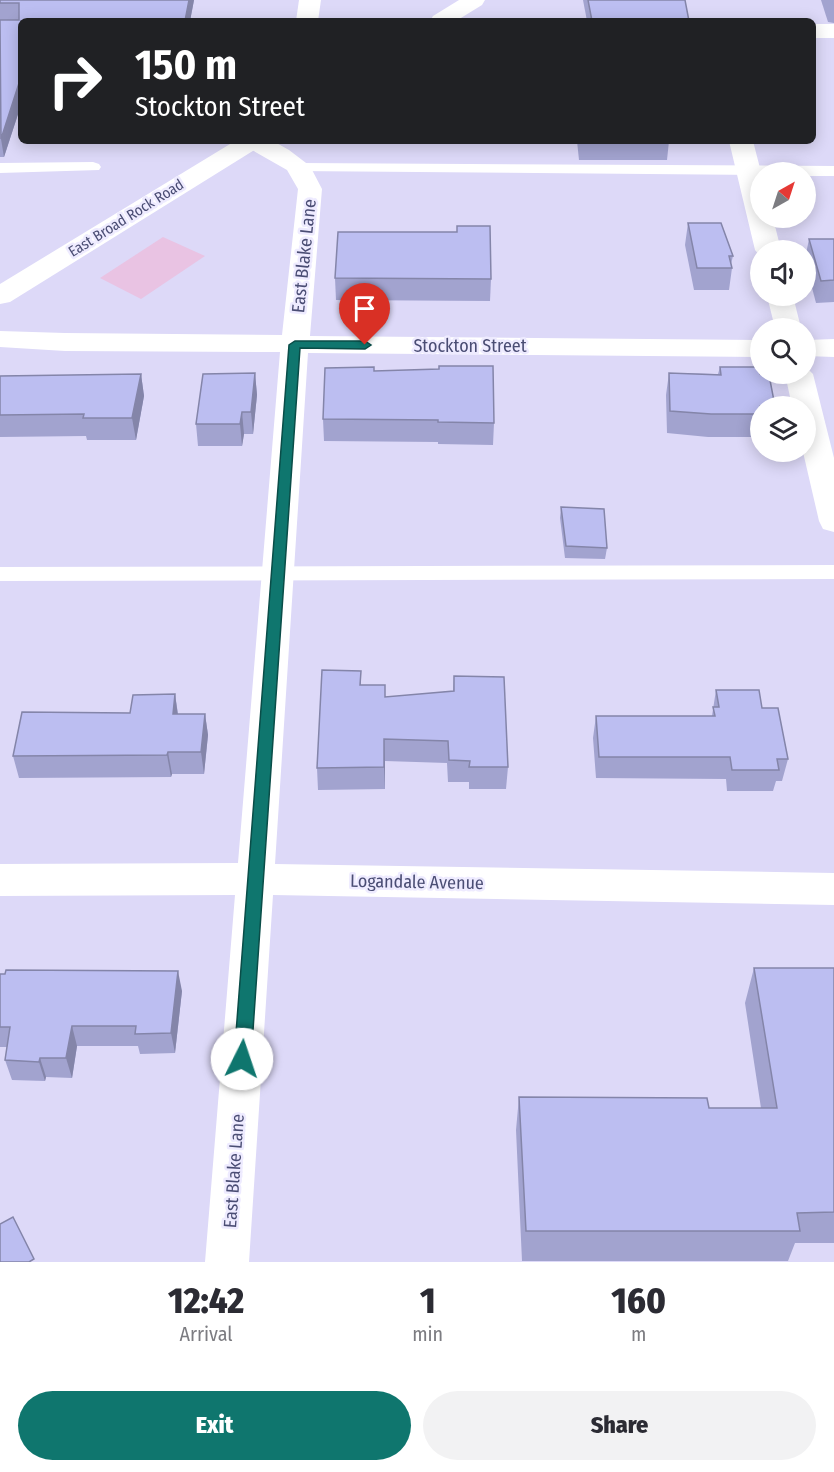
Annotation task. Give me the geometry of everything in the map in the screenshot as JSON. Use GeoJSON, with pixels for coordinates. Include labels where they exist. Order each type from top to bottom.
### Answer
{"type":"FeatureCollection","features":[{"type":"Feature","properties":{"kind":"street"},"geometry":{"type":"LineString","coordinates":[[308,18],[309,0]]}},
{"type":"Feature","properties":{"kind":"street"},"geometry":{"type":"LineString","coordinates":[[446,18],[474,0]]}},
{"type":"Feature","properties":{"kind":"street"},"geometry":{"type":"LineString","coordinates":[[816,32],[834,31]]}},
{"type":"Feature","properties":{"kind":"street","name":"East Broad Rock Road"},"geometry":{"type":"LineString","coordinates":[[0,296],[248,144]]}},
{"type":"Feature","properties":{"kind":"street"},"geometry":{"type":"LineString","coordinates":[[259,144],[296,163],[300,168]]}},
{"type":"Feature","properties":{"kind":"street"},"geometry":{"type":"LineString","coordinates":[[742,144],[766,240]]}},
{"type":"Feature","properties":{"kind":"street","name":"East Blake Lane"},"geometry":{"type":"LineString","coordinates":[[227,1262],[295,345],[310,189],[305,174],[300,168]]}},
{"type":"Feature","properties":{"kind":"street","name":"Stockton Street"},"geometry":{"type":"LineString","coordinates":[[0,339],[295,345],[750,348]]}},
{"type":"Feature","properties":{"kind":"street"},"geometry":{"type":"LineString","coordinates":[[816,348],[834,348]]}},
{"type":"Feature","properties":{"kind":"street"},"geometry":{"type":"LineString","coordinates":[[801,384],[834,521]]}},
{"type":"Feature","properties":{"kind":"street","name":"Logandale Avenue"},"geometry":{"type":"LineString","coordinates":[[0,880],[256,879],[834,889]]}},
{"type":"Feature","properties":{"kind":"lane"},"geometry":{"type":"LineString","coordinates":[[0,168],[93,167]]}},
{"type":"Feature","properties":{"kind":"lane"},"geometry":{"type":"LineString","coordinates":[[300,168],[834,171]]}},
{"type":"Feature","properties":{"kind":"lane"},"geometry":{"type":"LineString","coordinates":[[0,574],[834,572]]}},
{"type":"Feature","properties":{"kind":"shaded area"},"geometry":{"type":"Polygon","coordinates":[[[0,0],[834,0],[834,1262],[0,1262],[0,0]]]}},
{"type":"Feature","properties":{"kind":"shaded area"},"geometry":{"type":"Polygon","coordinates":[[[163,237],[205,256],[141,299],[100,278],[163,237]]]}},
{"type":"Feature","properties":{"kind":"building"},"geometry":{"type":"Polygon","coordinates":[[[0,0],[189,0],[186,18],[19,18],[19,3],[0,3],[0,0]]]}},
{"type":"Feature","properties":{"kind":"building"},"geometry":{"type":"Polygon","coordinates":[[[588,0],[685,0],[688,18],[591,18],[588,0]]]}},
{"type":"Feature","properties":{"kind":"building"},"geometry":{"type":"Polygon","coordinates":[[[0,20],[18,20],[18,86],[1,139],[0,20]]]}},
{"type":"Feature","properties":{"kind":"building"},"geometry":{"type":"Polygon","coordinates":[[[688,223],[721,223],[733,256],[729,256],[732,268],[697,268],[688,223]]]}},
{"type":"Feature","properties":{"kind":"building"},"geometry":{"type":"Polygon","coordinates":[[[457,226],[490,226],[491,279],[335,278],[338,232],[457,232],[457,226]]]}},
{"type":"Feature","properties":{"kind":"building"},"geometry":{"type":"Polygon","coordinates":[[[834,239],[834,280],[821,281],[816,264],[816,240],[809,240],[834,239]]]}},
{"type":"Feature","properties":{"kind":"building"},"geometry":{"type":"Polygon","coordinates":[[[439,366],[493,366],[494,423],[323,419],[325,368],[374,367],[374,371],[439,369],[439,366]]]}},
{"type":"Feature","properties":{"kind":"building"},"geometry":{"type":"Polygon","coordinates":[[[720,367],[750,367],[750,384],[771,384],[773,396],[750,396],[750,414],[670,411],[669,373],[721,375],[720,367]]]}},
{"type":"Feature","properties":{"kind":"building"},"geometry":{"type":"Polygon","coordinates":[[[255,373],[251,412],[242,412],[240,424],[196,424],[203,374],[255,373]]]}},
{"type":"Feature","properties":{"kind":"building"},"geometry":{"type":"Polygon","coordinates":[[[141,374],[132,418],[83,418],[84,414],[0,415],[0,376],[141,374]]]}},
{"type":"Feature","properties":{"kind":"building"},"geometry":{"type":"Polygon","coordinates":[[[561,507],[604,509],[607,548],[566,546],[561,507]]]}},
{"type":"Feature","properties":{"kind":"building"},"geometry":{"type":"Polygon","coordinates":[[[322,670],[361,671],[360,685],[385,685],[385,697],[454,691],[454,676],[504,677],[508,767],[469,767],[470,761],[449,760],[448,741],[384,739],[384,767],[317,768],[322,670]]]}},
{"type":"Feature","properties":{"kind":"building"},"geometry":{"type":"Polygon","coordinates":[[[716,690],[759,690],[762,708],[778,708],[788,759],[777,759],[779,770],[732,770],[730,757],[599,757],[596,716],[715,716],[713,707],[719,707],[716,690]]]}},
{"type":"Feature","properties":{"kind":"building"},"geometry":{"type":"Polygon","coordinates":[[[175,694],[173,714],[205,714],[201,752],[168,752],[167,755],[13,756],[22,712],[130,713],[133,695],[175,694]]]}},
{"type":"Feature","properties":{"kind":"building"},"geometry":{"type":"Polygon","coordinates":[[[754,968],[834,968],[834,1212],[797,1213],[800,1231],[526,1231],[519,1097],[707,1098],[709,1108],[777,1108],[754,968]]]}},
{"type":"Feature","properties":{"kind":"building"},"geometry":{"type":"Polygon","coordinates":[[[6,970],[178,971],[171,1033],[135,1034],[136,1026],[72,1026],[66,1058],[40,1058],[39,1062],[5,1060],[10,1027],[0,1027],[0,974],[5,974],[6,970]]]}},
{"type":"Feature","properties":{"kind":"building"},"geometry":{"type":"Polygon","coordinates":[[[13,1217],[34,1259],[29,1262],[0,1262],[0,1224],[13,1217]]]}},
{"type":"Feature","properties":{"kind":"route"},"geometry":{"type":"LineString","coordinates":[[242,1059],[295,345],[365,345]]}}]}
